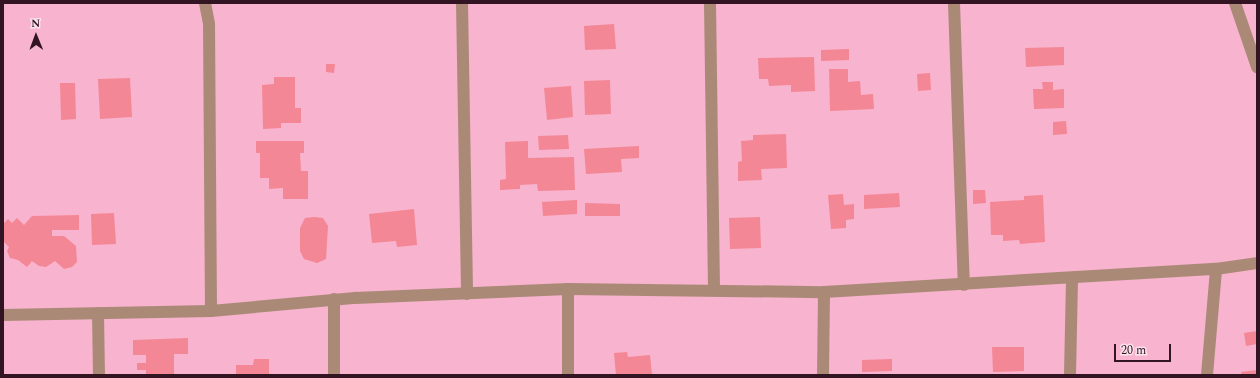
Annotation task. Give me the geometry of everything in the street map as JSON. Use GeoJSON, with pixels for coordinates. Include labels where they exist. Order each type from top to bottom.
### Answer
{"type":"FeatureCollection","features":[{"type":"Feature","properties":{"kind":"street"},"geometry":{"type":"LineString","coordinates":[[205,3],[209,24],[211,311]]}},
{"type":"Feature","properties":{"kind":"street"},"geometry":{"type":"LineString","coordinates":[[462,3],[467,294]]}},
{"type":"Feature","properties":{"kind":"street"},"geometry":{"type":"LineString","coordinates":[[710,3],[714,290]]}},
{"type":"Feature","properties":{"kind":"street"},"geometry":{"type":"LineString","coordinates":[[954,3],[964,285]]}},
{"type":"Feature","properties":{"kind":"street"},"geometry":{"type":"LineString","coordinates":[[1235,3],[1257,67]]}},
{"type":"Feature","properties":{"kind":"street"},"geometry":{"type":"LineString","coordinates":[[3,315],[211,311],[334,299],[568,289],[824,292],[1072,279],[1216,269],[1257,263]]}},
{"type":"Feature","properties":{"kind":"street"},"geometry":{"type":"LineString","coordinates":[[1207,375],[1216,269]]}},
{"type":"Feature","properties":{"kind":"street"},"geometry":{"type":"LineString","coordinates":[[1070,375],[1072,279]]}},
{"type":"Feature","properties":{"kind":"street"},"geometry":{"type":"LineString","coordinates":[[568,289],[568,375]]}},
{"type":"Feature","properties":{"kind":"street"},"geometry":{"type":"LineString","coordinates":[[823,375],[824,292]]}},
{"type":"Feature","properties":{"kind":"street"},"geometry":{"type":"LineString","coordinates":[[334,299],[334,375]]}},
{"type":"Feature","properties":{"kind":"street"},"geometry":{"type":"LineString","coordinates":[[98,313],[99,375]]}},
{"type":"Feature","properties":{"kind":"building"},"geometry":{"type":"Polygon","coordinates":[[[614,24],[616,49],[585,50],[584,26],[614,24]]]}},
{"type":"Feature","properties":{"kind":"building"},"geometry":{"type":"Polygon","coordinates":[[[1064,47],[1064,65],[1026,67],[1025,48],[1064,47]]]}},
{"type":"Feature","properties":{"kind":"building"},"geometry":{"type":"Polygon","coordinates":[[[849,49],[849,60],[821,61],[821,50],[849,49]]]}},
{"type":"Feature","properties":{"kind":"building"},"geometry":{"type":"Polygon","coordinates":[[[814,57],[815,91],[791,92],[791,85],[769,86],[768,79],[759,79],[758,58],[814,57]]]}},
{"type":"Feature","properties":{"kind":"building"},"geometry":{"type":"Polygon","coordinates":[[[326,64],[335,64],[334,73],[326,72],[326,64]]]}},
{"type":"Feature","properties":{"kind":"building"},"geometry":{"type":"Polygon","coordinates":[[[829,69],[848,69],[848,82],[860,81],[861,95],[873,94],[874,109],[830,111],[829,69]]]}},
{"type":"Feature","properties":{"kind":"building"},"geometry":{"type":"Polygon","coordinates":[[[930,73],[931,90],[918,91],[917,74],[930,73]]]}},
{"type":"Feature","properties":{"kind":"building"},"geometry":{"type":"Polygon","coordinates":[[[274,77],[295,77],[295,108],[301,108],[301,123],[281,123],[281,128],[263,129],[262,85],[274,84],[274,77]]]}},
{"type":"Feature","properties":{"kind":"building"},"geometry":{"type":"Polygon","coordinates":[[[130,78],[132,117],[100,119],[98,79],[130,78]]]}},
{"type":"Feature","properties":{"kind":"building"},"geometry":{"type":"Polygon","coordinates":[[[610,80],[611,114],[585,115],[584,81],[610,80]]]}},
{"type":"Feature","properties":{"kind":"building"},"geometry":{"type":"Polygon","coordinates":[[[1042,82],[1053,82],[1053,90],[1064,89],[1064,108],[1034,109],[1033,89],[1043,89],[1042,82]]]}},
{"type":"Feature","properties":{"kind":"building"},"geometry":{"type":"Polygon","coordinates":[[[60,83],[75,83],[76,119],[61,120],[60,83]]]}},
{"type":"Feature","properties":{"kind":"building"},"geometry":{"type":"Polygon","coordinates":[[[571,86],[573,117],[547,120],[544,88],[571,86]]]}},
{"type":"Feature","properties":{"kind":"building"},"geometry":{"type":"Polygon","coordinates":[[[1066,121],[1067,134],[1053,135],[1053,122],[1066,121]]]}},
{"type":"Feature","properties":{"kind":"building"},"geometry":{"type":"Polygon","coordinates":[[[786,134],[787,168],[761,169],[762,180],[738,181],[738,162],[742,161],[741,141],[753,140],[753,135],[786,134]]]}},
{"type":"Feature","properties":{"kind":"building"},"geometry":{"type":"Polygon","coordinates":[[[568,135],[569,149],[539,150],[538,136],[568,135]]]}},
{"type":"Feature","properties":{"kind":"building"},"geometry":{"type":"Polygon","coordinates":[[[256,141],[304,141],[304,153],[300,153],[301,171],[308,171],[308,199],[283,199],[283,188],[269,189],[269,178],[260,178],[260,153],[256,153],[256,141]]]}},
{"type":"Feature","properties":{"kind":"building"},"geometry":{"type":"Polygon","coordinates":[[[528,141],[528,158],[574,157],[575,190],[538,191],[537,184],[520,185],[520,189],[500,190],[500,180],[506,179],[505,142],[528,141]]]}},
{"type":"Feature","properties":{"kind":"building"},"geometry":{"type":"Polygon","coordinates":[[[639,146],[639,158],[621,159],[622,172],[586,174],[584,149],[639,146]]]}},
{"type":"Feature","properties":{"kind":"building"},"geometry":{"type":"Polygon","coordinates":[[[973,190],[985,190],[986,203],[973,204],[973,190]]]}},
{"type":"Feature","properties":{"kind":"building"},"geometry":{"type":"Polygon","coordinates":[[[899,193],[900,207],[864,209],[864,195],[899,193]]]}},
{"type":"Feature","properties":{"kind":"building"},"geometry":{"type":"Polygon","coordinates":[[[843,194],[844,205],[854,204],[854,219],[846,220],[846,228],[831,229],[828,195],[843,194]]]}},
{"type":"Feature","properties":{"kind":"building"},"geometry":{"type":"Polygon","coordinates":[[[1043,195],[1045,242],[1020,244],[1019,240],[1003,241],[1003,235],[991,235],[990,202],[1024,200],[1024,196],[1043,195]]]}},
{"type":"Feature","properties":{"kind":"building"},"geometry":{"type":"Polygon","coordinates":[[[577,200],[577,214],[543,216],[542,202],[577,200]]]}},
{"type":"Feature","properties":{"kind":"building"},"geometry":{"type":"Polygon","coordinates":[[[585,203],[620,204],[620,216],[585,216],[585,203]]]}},
{"type":"Feature","properties":{"kind":"building"},"geometry":{"type":"Polygon","coordinates":[[[414,209],[417,245],[397,247],[396,241],[372,243],[369,214],[414,209]]]}},
{"type":"Feature","properties":{"kind":"building"},"geometry":{"type":"Polygon","coordinates":[[[114,213],[116,244],[92,245],[91,214],[114,213]]]}},
{"type":"Feature","properties":{"kind":"building"},"geometry":{"type":"Polygon","coordinates":[[[79,215],[79,230],[52,230],[52,236],[64,236],[76,246],[77,262],[72,267],[64,269],[55,261],[46,267],[39,266],[32,261],[27,267],[18,260],[10,258],[7,251],[9,247],[3,241],[3,224],[8,219],[12,223],[17,218],[24,225],[32,216],[79,215]]]}},
{"type":"Feature","properties":{"kind":"building"},"geometry":{"type":"Polygon","coordinates":[[[760,217],[761,248],[730,249],[729,218],[760,217]]]}},
{"type":"Feature","properties":{"kind":"building"},"geometry":{"type":"Polygon","coordinates":[[[305,218],[323,218],[328,226],[326,259],[317,263],[304,259],[300,251],[300,228],[305,218]]]}},
{"type":"Feature","properties":{"kind":"building"},"geometry":{"type":"Polygon","coordinates":[[[1257,331],[1257,344],[1246,346],[1244,333],[1257,331]]]}},
{"type":"Feature","properties":{"kind":"building"},"geometry":{"type":"Polygon","coordinates":[[[188,338],[188,354],[174,354],[174,375],[146,375],[146,370],[137,370],[137,363],[146,363],[146,355],[133,355],[133,340],[188,338]]]}},
{"type":"Feature","properties":{"kind":"building"},"geometry":{"type":"Polygon","coordinates":[[[992,347],[1024,347],[1024,371],[993,372],[992,347]]]}},
{"type":"Feature","properties":{"kind":"building"},"geometry":{"type":"Polygon","coordinates":[[[627,352],[628,357],[650,355],[652,375],[616,375],[614,353],[627,352]]]}},
{"type":"Feature","properties":{"kind":"building"},"geometry":{"type":"Polygon","coordinates":[[[254,359],[269,359],[269,375],[236,375],[236,365],[253,365],[254,359]]]}},
{"type":"Feature","properties":{"kind":"building"},"geometry":{"type":"Polygon","coordinates":[[[892,359],[892,371],[862,372],[862,360],[892,359]]]}},
{"type":"Feature","properties":{"kind":"building"},"geometry":{"type":"Polygon","coordinates":[[[1257,370],[1257,375],[1242,375],[1241,372],[1257,370]]]}}]}
